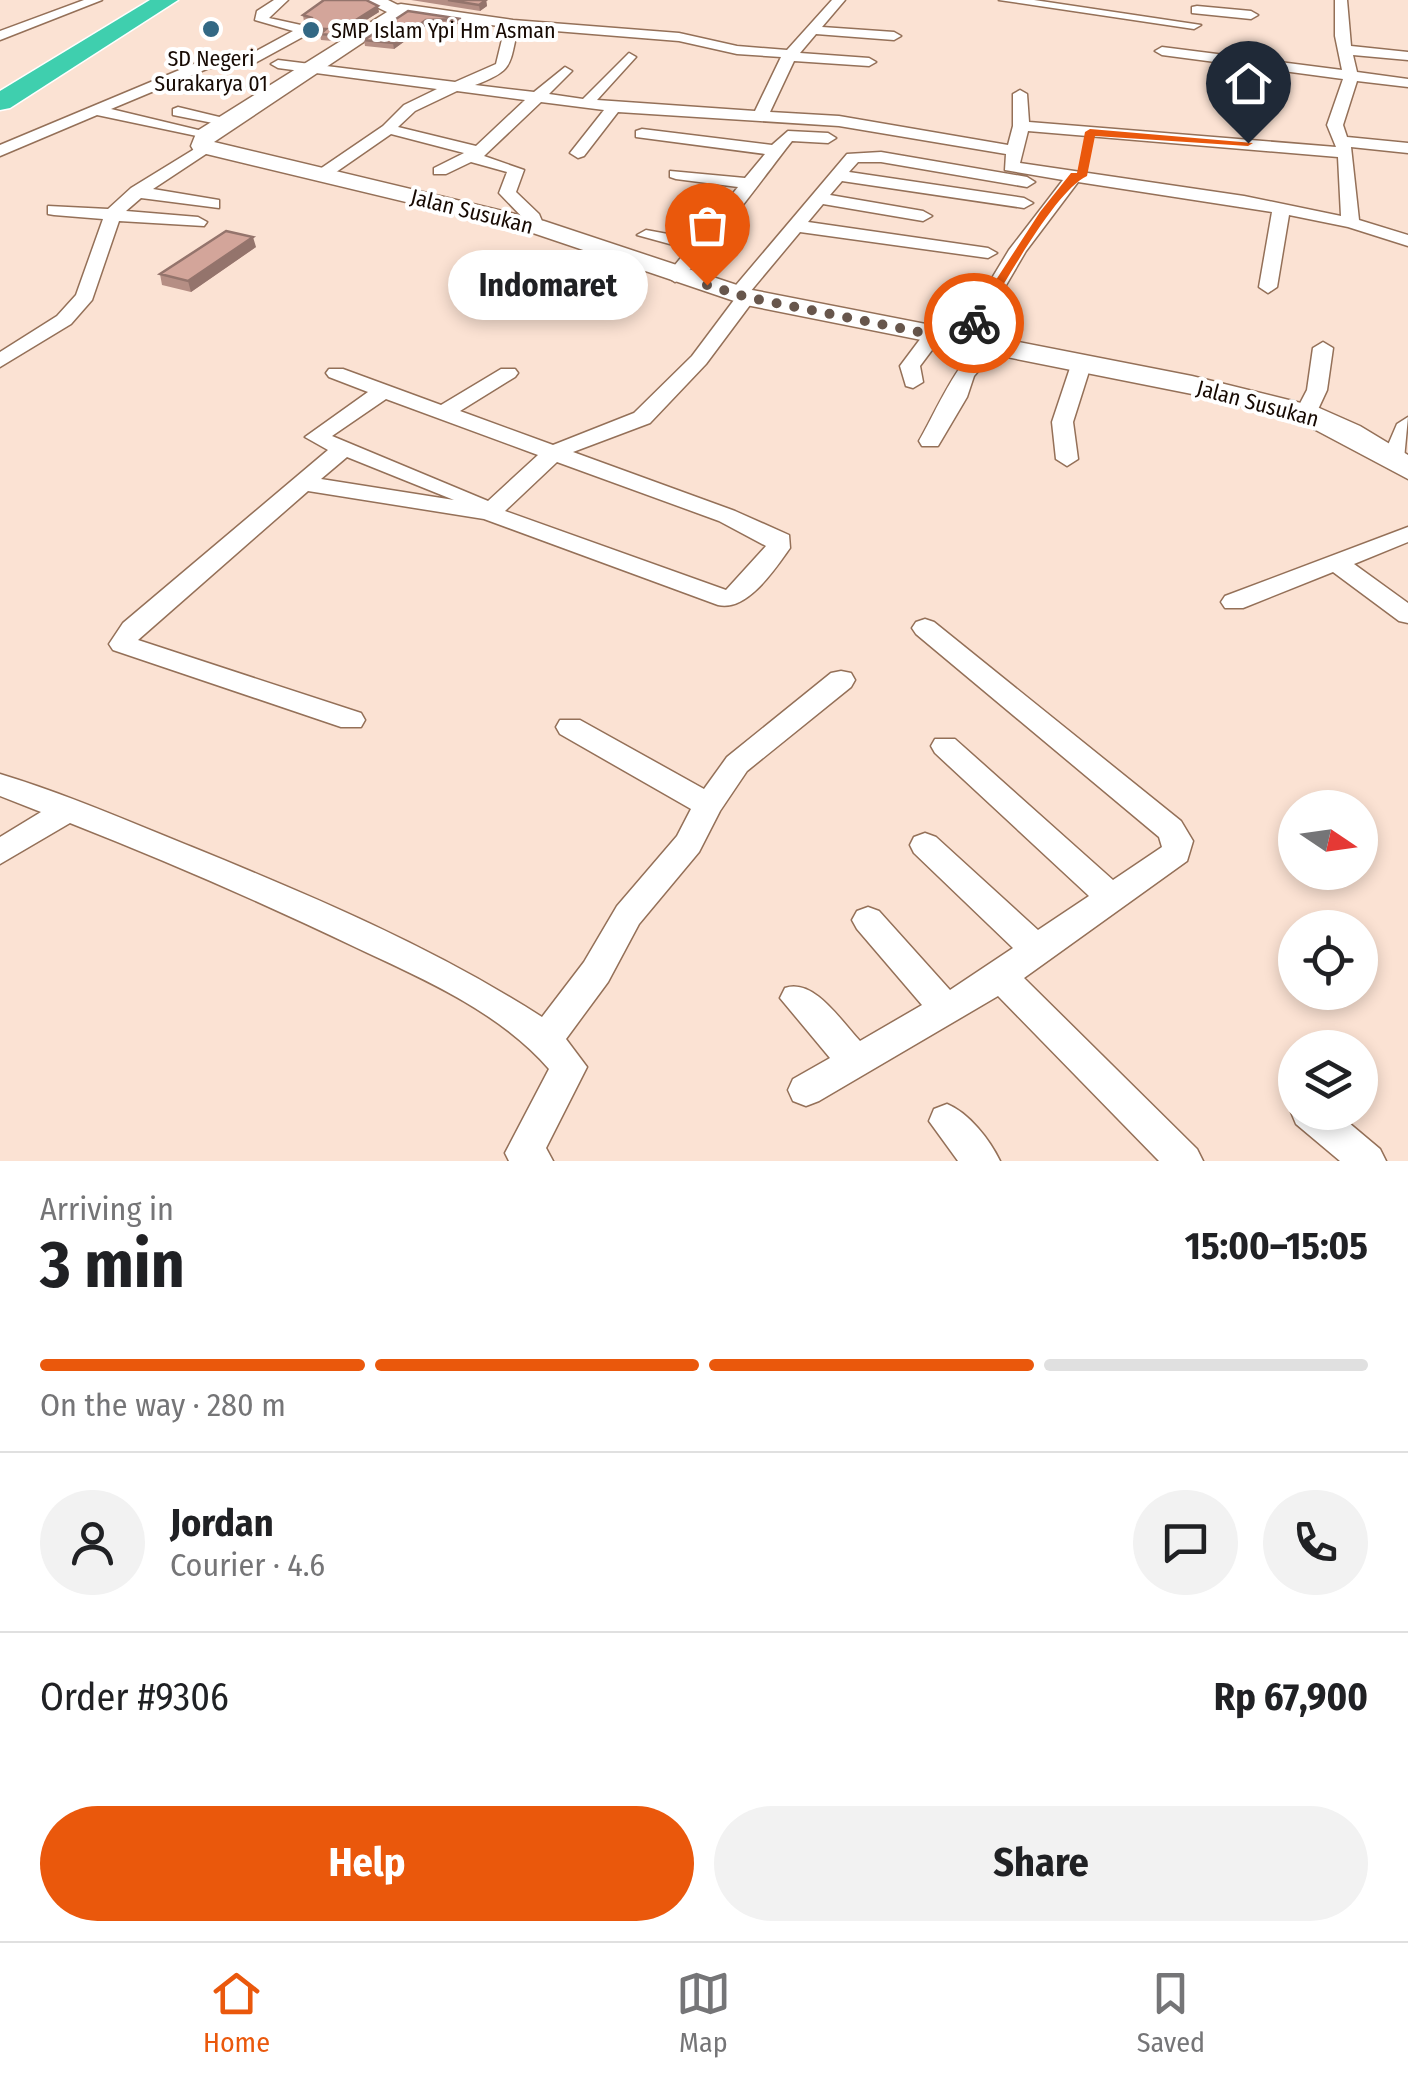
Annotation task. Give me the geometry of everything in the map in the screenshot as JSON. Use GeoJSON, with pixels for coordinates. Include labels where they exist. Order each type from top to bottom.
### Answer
{"type":"FeatureCollection","features":[{"type":"Feature","properties":{"kind":"highway"},"geometry":{"type":"LineString","coordinates":[[0,102],[166,0]]}},
{"type":"Feature","properties":{"kind":"street"},"geometry":{"type":"LineString","coordinates":[[0,36],[96,0]]}},
{"type":"Feature","properties":{"kind":"street"},"geometry":{"type":"LineString","coordinates":[[0,151],[206,64],[248,61],[302,34],[305,30],[260,16],[282,0]]}},
{"type":"Feature","properties":{"kind":"street"},"geometry":{"type":"LineString","coordinates":[[372,0],[401,8],[513,24],[630,33],[869,62]]}},
{"type":"Feature","properties":{"kind":"street"},"geometry":{"type":"LineString","coordinates":[[450,14],[471,0]]}},
{"type":"Feature","properties":{"kind":"street"},"geometry":{"type":"LineString","coordinates":[[764,115],[790,55],[839,0]]}},
{"type":"Feature","properties":{"kind":"street"},"geometry":{"type":"LineString","coordinates":[[1005,0],[1194,26],[1351,77],[1408,83]]}},
{"type":"Feature","properties":{"kind":"street"},"geometry":{"type":"LineString","coordinates":[[1341,0],[1351,77],[1335,125],[1345,147],[1352,224]]}},
{"type":"Feature","properties":{"kind":"street"},"geometry":{"type":"LineString","coordinates":[[0,361],[64,320],[85,296],[113,214],[213,135],[401,8]]}},
{"type":"Feature","properties":{"kind":"street"},"geometry":{"type":"LineString","coordinates":[[1162,51],[1194,26],[1251,15]]}},
{"type":"Feature","properties":{"kind":"street"},"geometry":{"type":"LineString","coordinates":[[323,174],[388,129],[404,113],[483,78],[505,62],[513,24]]}},
{"type":"Feature","properties":{"kind":"street"},"geometry":{"type":"LineString","coordinates":[[1194,26],[1219,42]]}},
{"type":"Feature","properties":{"kind":"street"},"geometry":{"type":"LineString","coordinates":[[814,30],[894,36]]}},
{"type":"Feature","properties":{"kind":"street"},"geometry":{"type":"LineString","coordinates":[[586,104],[624,52],[630,33]]}},
{"type":"Feature","properties":{"kind":"street"},"geometry":{"type":"LineString","coordinates":[[1346,50],[1408,56]]}},
{"type":"Feature","properties":{"kind":"street"},"geometry":{"type":"LineString","coordinates":[[278,64],[536,99],[868,125],[901,134],[1014,151]]}},
{"type":"Feature","properties":{"kind":"street"},"geometry":{"type":"LineString","coordinates":[[440,172],[475,154],[565,70]]}},
{"type":"Feature","properties":{"kind":"street"},"geometry":{"type":"LineString","coordinates":[[1020,94],[1021,126],[1011,167],[1053,158],[1084,159],[1408,241]]}},
{"type":"Feature","properties":{"kind":"street"},"geometry":{"type":"LineString","coordinates":[[198,100],[174,114],[213,135]]}},
{"type":"Feature","properties":{"kind":"street"},"geometry":{"type":"LineString","coordinates":[[578,153],[614,107]]}},
{"type":"Feature","properties":{"kind":"street"},"geometry":{"type":"LineString","coordinates":[[94,110],[213,135]]}},
{"type":"Feature","properties":{"kind":"street"},"geometry":{"type":"LineString","coordinates":[[1021,126],[1053,158]]}},
{"type":"Feature","properties":{"kind":"street"},"geometry":{"type":"LineString","coordinates":[[388,129],[516,170],[507,193],[533,218],[535,226]]}},
{"type":"Feature","properties":{"kind":"street"},"geometry":{"type":"LineString","coordinates":[[642,134],[787,138],[986,154]]}},
{"type":"Feature","properties":{"kind":"street","name":"Jalan Susukan"},"geometry":{"type":"LineString","coordinates":[[213,135],[323,174],[535,226],[742,296],[1192,385],[1306,414],[1349,432],[1400,464]]}},
{"type":"Feature","properties":{"kind":"street"},"geometry":{"type":"LineString","coordinates":[[676,276],[787,138]]}},
{"type":"Feature","properties":{"kind":"street"},"geometry":{"type":"LineString","coordinates":[[489,513],[554,452],[642,418],[700,360],[742,296],[816,198],[853,157],[1084,159],[1345,147],[1408,148]]}},
{"type":"Feature","properties":{"kind":"street"},"geometry":{"type":"LineString","coordinates":[[930,440],[956,397],[1018,250],[1084,159]]}},
{"type":"Feature","properties":{"kind":"street"},"geometry":{"type":"LineString","coordinates":[[676,174],[751,184]]}},
{"type":"Feature","properties":{"kind":"street"},"geometry":{"type":"LineString","coordinates":[[837,175],[1024,203]]}},
{"type":"Feature","properties":{"kind":"street"},"geometry":{"type":"LineString","coordinates":[[138,192],[212,204]]}},
{"type":"Feature","properties":{"kind":"street"},"geometry":{"type":"LineString","coordinates":[[816,198],[922,216]]}},
{"type":"Feature","properties":{"kind":"street"},"geometry":{"type":"LineString","coordinates":[[681,206],[728,214]]}},
{"type":"Feature","properties":{"kind":"street"},"geometry":{"type":"LineString","coordinates":[[1268,287],[1281,209]]}},
{"type":"Feature","properties":{"kind":"street"},"geometry":{"type":"LineString","coordinates":[[54,210],[198,222]]}},
{"type":"Feature","properties":{"kind":"street"},"geometry":{"type":"LineString","coordinates":[[795,226],[988,253]]}},
{"type":"Feature","properties":{"kind":"street"},"geometry":{"type":"LineString","coordinates":[[646,235],[701,246]]}},
{"type":"Feature","properties":{"kind":"street"},"geometry":{"type":"LineString","coordinates":[[913,382],[910,366],[934,334]]}},
{"type":"Feature","properties":{"kind":"street"},"geometry":{"type":"LineString","coordinates":[[1306,414],[1316,390],[1322,348]]}},
{"type":"Feature","properties":{"kind":"street"},"geometry":{"type":"LineString","coordinates":[[1067,459],[1060,437],[1061,413],[1081,365]]}},
{"type":"Feature","properties":{"kind":"street"},"geometry":{"type":"LineString","coordinates":[[444,412],[508,372]]}},
{"type":"Feature","properties":{"kind":"street"},"geometry":{"type":"LineString","coordinates":[[303,483],[489,513],[726,599],[736,596],[778,548],[780,540],[726,516],[336,373]]}},
{"type":"Feature","properties":{"kind":"street"},"geometry":{"type":"LineString","coordinates":[[384,391],[316,437],[471,499],[489,513]]}},
{"type":"Feature","properties":{"kind":"street"},"geometry":{"type":"LineString","coordinates":[[1400,464],[1408,424]]}},
{"type":"Feature","properties":{"kind":"street"},"geometry":{"type":"LineString","coordinates":[[344,448],[132,629],[122,644],[351,720]]}},
{"type":"Feature","properties":{"kind":"street"},"geometry":{"type":"LineString","coordinates":[[1234,602],[1408,534]]}},
{"type":"Feature","properties":{"kind":"street"},"geometry":{"type":"LineString","coordinates":[[1336,562],[1408,615]]}},
{"type":"Feature","properties":{"kind":"street"},"geometry":{"type":"LineString","coordinates":[[806,1090],[1002,977],[1176,852],[1178,841],[1170,829],[925,628]]}},
{"type":"Feature","properties":{"kind":"street"},"geometry":{"type":"LineString","coordinates":[[546,1039],[596,972],[628,915],[688,844],[708,805],[737,764],[841,680]]}},
{"type":"Feature","properties":{"kind":"street"},"geometry":{"type":"LineString","coordinates":[[570,728],[708,805]]}},
{"type":"Feature","properties":{"kind":"street"},"geometry":{"type":"LineString","coordinates":[[945,746],[1112,898]]}},
{"type":"Feature","properties":{"kind":"street"},"geometry":{"type":"LineString","coordinates":[[0,785],[69,809],[259,889],[468,986],[546,1039],[569,1068],[526,1158]]}},
{"type":"Feature","properties":{"kind":"street"},"geometry":{"type":"LineString","coordinates":[[0,852],[69,809]]}},
{"type":"Feature","properties":{"kind":"street"},"geometry":{"type":"LineString","coordinates":[[925,844],[1036,949]]}},
{"type":"Feature","properties":{"kind":"street"},"geometry":{"type":"LineString","coordinates":[[868,920],[946,1009]]}},
{"type":"Feature","properties":{"kind":"street"},"geometry":{"type":"LineString","coordinates":[[1002,977],[1184,1161]]}},
{"type":"Feature","properties":{"kind":"street"},"geometry":{"type":"LineString","coordinates":[[797,998],[856,1061]]}},
{"type":"Feature","properties":{"kind":"street"},"geometry":{"type":"LineString","coordinates":[[947,1122],[981,1161]]}},
{"type":"Feature","properties":{"kind":"street"},"geometry":{"type":"LineString","coordinates":[[1331,1130],[1367,1161]]}},
{"type":"Feature","properties":{"kind":"building"},"geometry":{"type":"Polygon","coordinates":[[[324,0],[366,0],[378,6],[332,35],[320,34],[326,29],[312,28],[312,18],[303,15],[324,0]]]}},
{"type":"Feature","properties":{"kind":"building"},"geometry":{"type":"Polygon","coordinates":[[[448,0],[486,0],[479,5],[448,0]]]}},
{"type":"Feature","properties":{"kind":"building"},"geometry":{"type":"Polygon","coordinates":[[[408,11],[461,19],[426,20],[393,43],[364,40],[408,11]]]}},
{"type":"Feature","properties":{"kind":"building"},"geometry":{"type":"Polygon","coordinates":[[[226,231],[253,237],[188,281],[160,274],[226,231]]]}},
{"type":"Feature","properties":{"kind":"way so far"},"geometry":{"type":"LineString","coordinates":[[707,285],[746,297],[964,341],[974,323]]}},
{"type":"Feature","properties":{"kind":"place","name":"SD Negeri Surakarya 01"},"geometry":{"type":"Point","coordinates":[211,29]}},
{"type":"Feature","properties":{"kind":"place","name":"SMP Islam Ypi Hm Asman"},"geometry":{"type":"Point","coordinates":[311,30]}},
{"type":"Feature","properties":{"kind":"place","name":"Indomaret"},"geometry":{"type":"Point","coordinates":[707,285]}},
{"type":"Feature","properties":{"kind":"route"},"geometry":{"type":"LineString","coordinates":[[974,323],[1018,250],[1075,176],[1081,176],[1090,132],[1248,143]]}}]}
